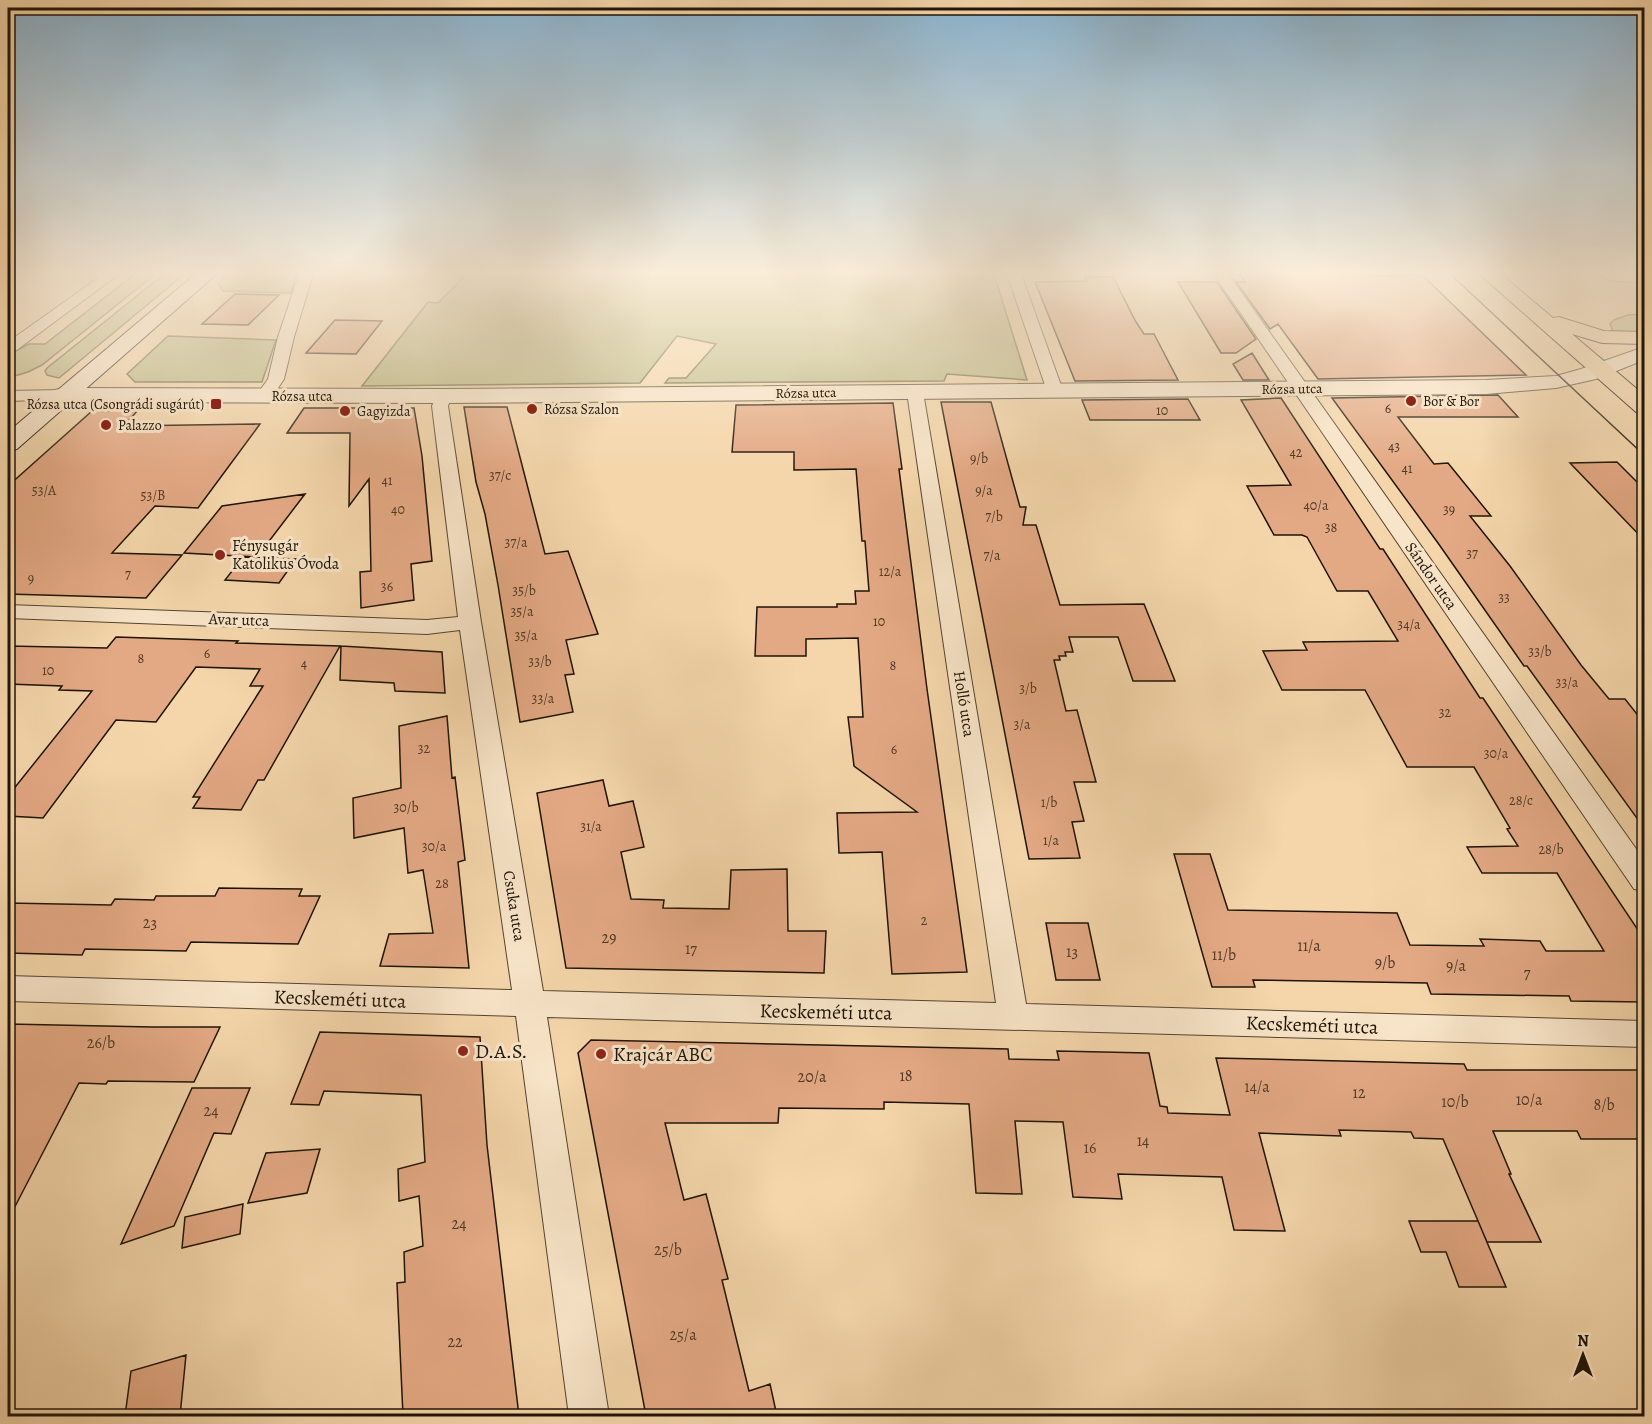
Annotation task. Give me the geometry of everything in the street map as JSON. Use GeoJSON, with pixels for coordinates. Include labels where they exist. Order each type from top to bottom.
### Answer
{"type":"FeatureCollection","features":[{"type":"Feature","properties":{"kind":"main road"},"geometry":{"type":"LineString","coordinates":[[8,444],[131,337]]}},
{"type":"Feature","properties":{"kind":"main road"},"geometry":{"type":"LineString","coordinates":[[1565,337],[1644,406]]}},
{"type":"Feature","properties":{"kind":"main road"},"geometry":{"type":"LineString","coordinates":[[1605,337],[1644,338]]}},
{"type":"Feature","properties":{"kind":"street"},"geometry":{"type":"LineString","coordinates":[[8,349],[24,337]]}},
{"type":"Feature","properties":{"kind":"street"},"geometry":{"type":"LineString","coordinates":[[264,396],[276,379],[286,337]]}},
{"type":"Feature","properties":{"kind":"street"},"geometry":{"type":"LineString","coordinates":[[1037,337],[1056,391]]}},
{"type":"Feature","properties":{"kind":"street","name":"Sándor utca"},"geometry":{"type":"LineString","coordinates":[[1264,337],[1644,881]]}},
{"type":"Feature","properties":{"kind":"street","name":"Rózsa utca"},"geometry":{"type":"LineString","coordinates":[[8,396],[444,396],[1526,386],[1556,382],[1602,369],[1644,353]]}},
{"type":"Feature","properties":{"kind":"street","name":"Holló utca"},"geometry":{"type":"LineString","coordinates":[[915,392],[1014,1016]]}},
{"type":"Feature","properties":{"kind":"street","name":"Csuka utca"},"geometry":{"type":"LineString","coordinates":[[444,396],[440,406],[470,622],[530,1005],[589,1416]]}},
{"type":"Feature","properties":{"kind":"street","name":"Avar utca"},"geometry":{"type":"LineString","coordinates":[[8,612],[427,627],[470,622]]}},
{"type":"Feature","properties":{"kind":"street","name":"Kecskeméti utca"},"geometry":{"type":"LineString","coordinates":[[8,989],[1644,1034]]}},
{"type":"Feature","properties":{"kind":"shaded area"},"geometry":{"type":"Polygon","coordinates":[[[53,337],[76,337],[42,365],[8,378],[8,355],[29,344],[45,344],[53,337]]]}},
{"type":"Feature","properties":{"kind":"shaded area"},"geometry":{"type":"Polygon","coordinates":[[[85,337],[108,337],[59,378],[47,375],[45,371],[85,337]]]}},
{"type":"Feature","properties":{"kind":"shaded area"},"geometry":{"type":"Polygon","coordinates":[[[166,337],[276,340],[262,382],[135,382],[127,374],[166,337]]]}},
{"type":"Feature","properties":{"kind":"shaded area"},"geometry":{"type":"Polygon","coordinates":[[[400,337],[676,337],[640,383],[362,386],[400,337]]]}},
{"type":"Feature","properties":{"kind":"shaded area"},"geometry":{"type":"Polygon","coordinates":[[[684,337],[1014,337],[1027,380],[947,374],[944,381],[665,383],[669,378],[686,378],[716,344],[684,337]]]}},
{"type":"Feature","properties":{"kind":"building"},"geometry":{"type":"Polygon","coordinates":[[[320,337],[369,337],[356,354],[306,353],[320,337]]]}},
{"type":"Feature","properties":{"kind":"building"},"geometry":{"type":"Polygon","coordinates":[[[1057,337],[1156,337],[1178,380],[1075,381],[1057,337]]]}},
{"type":"Feature","properties":{"kind":"building"},"geometry":{"type":"Polygon","coordinates":[[[1212,337],[1256,339],[1236,353],[1221,353],[1212,337]]]}},
{"type":"Feature","properties":{"kind":"building"},"geometry":{"type":"Polygon","coordinates":[[[1288,337],[1487,337],[1526,375],[1318,379],[1288,337]]]}},
{"type":"Feature","properties":{"kind":"building"},"geometry":{"type":"Polygon","coordinates":[[[1252,353],[1269,380],[1243,380],[1233,364],[1252,353]]]}},
{"type":"Feature","properties":{"kind":"building"},"geometry":{"type":"Polygon","coordinates":[[[1498,395],[1518,417],[1398,417],[1434,464],[1448,463],[1491,516],[1470,516],[1510,566],[1581,665],[1609,699],[1625,699],[1644,723],[1644,828],[1527,666],[1524,666],[1332,398],[1498,395]]]}},
{"type":"Feature","properties":{"kind":"building"},"geometry":{"type":"Polygon","coordinates":[[[1281,398],[1380,549],[1383,549],[1480,698],[1483,698],[1644,939],[1644,1002],[1571,1001],[1569,996],[1431,994],[1427,983],[1253,980],[1255,987],[1212,987],[1174,854],[1210,854],[1228,910],[1397,913],[1410,945],[1484,946],[1480,939],[1540,941],[1546,951],[1604,951],[1557,873],[1482,873],[1467,847],[1518,846],[1474,767],[1407,767],[1365,690],[1282,690],[1263,651],[1307,650],[1303,642],[1398,641],[1368,591],[1337,591],[1307,537],[1274,535],[1247,486],[1291,485],[1241,400],[1281,398]]]}},
{"type":"Feature","properties":{"kind":"building"},"geometry":{"type":"Polygon","coordinates":[[[1188,399],[1200,420],[1090,420],[1082,400],[1188,399]]]}},
{"type":"Feature","properties":{"kind":"building"},"geometry":{"type":"Polygon","coordinates":[[[941,402],[991,402],[1020,507],[1026,507],[1023,525],[1036,525],[1060,605],[1144,604],[1175,681],[1133,681],[1118,637],[1069,637],[1073,652],[1065,652],[1066,656],[1059,656],[1060,660],[1054,660],[1066,711],[1077,710],[1096,782],[1074,782],[1084,821],[1072,822],[1080,858],[1029,859],[941,402]]]}},
{"type":"Feature","properties":{"kind":"building"},"geometry":{"type":"Polygon","coordinates":[[[893,403],[902,469],[899,469],[927,689],[967,972],[892,974],[882,852],[839,853],[837,813],[917,812],[854,766],[848,717],[863,717],[858,638],[806,639],[806,656],[755,656],[757,607],[837,607],[837,604],[856,604],[855,591],[869,591],[856,469],[794,470],[794,452],[732,452],[736,405],[893,403]]]}},
{"type":"Feature","properties":{"kind":"building"},"geometry":{"type":"Polygon","coordinates":[[[464,407],[507,407],[545,554],[568,551],[598,634],[566,640],[574,674],[565,675],[573,712],[520,722],[498,585],[485,514],[476,482],[464,407]]]}},
{"type":"Feature","properties":{"kind":"building"},"geometry":{"type":"Polygon","coordinates":[[[304,408],[414,408],[422,456],[432,561],[411,564],[414,600],[361,608],[360,572],[371,571],[369,479],[349,506],[350,433],[287,433],[304,408]]]}},
{"type":"Feature","properties":{"kind":"building"},"geometry":{"type":"Polygon","coordinates":[[[138,410],[124,426],[260,424],[198,508],[155,506],[112,553],[182,555],[146,598],[8,594],[8,486],[92,411],[138,410]]]}},
{"type":"Feature","properties":{"kind":"building"},"geometry":{"type":"Polygon","coordinates":[[[1617,462],[1644,489],[1644,540],[1570,463],[1617,462]]]}},
{"type":"Feature","properties":{"kind":"building"},"geometry":{"type":"Polygon","coordinates":[[[305,494],[257,557],[184,553],[222,506],[305,494]]]}},
{"type":"Feature","properties":{"kind":"building"},"geometry":{"type":"Polygon","coordinates":[[[243,557],[296,559],[279,583],[225,580],[243,557]]]}},
{"type":"Feature","properties":{"kind":"building"},"geometry":{"type":"Polygon","coordinates":[[[116,637],[340,646],[264,780],[258,780],[241,810],[193,808],[200,797],[193,797],[263,686],[250,686],[260,669],[196,667],[156,722],[116,720],[43,818],[8,816],[8,796],[92,691],[59,690],[62,686],[8,684],[8,646],[107,648],[116,637]]]}},
{"type":"Feature","properties":{"kind":"building"},"geometry":{"type":"Polygon","coordinates":[[[341,646],[442,652],[445,693],[395,691],[394,683],[340,680],[341,646]]]}},
{"type":"Feature","properties":{"kind":"building"},"geometry":{"type":"Polygon","coordinates":[[[447,716],[452,778],[455,777],[465,860],[458,862],[469,968],[380,966],[389,934],[433,933],[423,870],[408,873],[404,828],[354,838],[353,798],[401,788],[399,726],[447,716]]]}},
{"type":"Feature","properties":{"kind":"building"},"geometry":{"type":"Polygon","coordinates":[[[603,780],[609,806],[633,801],[644,847],[621,852],[631,899],[664,900],[663,908],[729,909],[731,870],[787,869],[788,931],[826,931],[824,973],[566,968],[537,793],[603,780]]]}},
{"type":"Feature","properties":{"kind":"building"},"geometry":{"type":"Polygon","coordinates":[[[219,888],[302,889],[299,896],[320,896],[298,944],[191,942],[186,951],[85,949],[82,955],[8,953],[8,903],[111,905],[115,899],[154,900],[156,896],[215,896],[219,888]]]}},
{"type":"Feature","properties":{"kind":"building"},"geometry":{"type":"Polygon","coordinates":[[[1046,923],[1088,923],[1100,980],[1056,980],[1046,923]]]}},
{"type":"Feature","properties":{"kind":"building"},"geometry":{"type":"Polygon","coordinates":[[[8,1024],[220,1027],[194,1082],[79,1083],[8,1220],[8,1024]]]}},
{"type":"Feature","properties":{"kind":"building"},"geometry":{"type":"Polygon","coordinates":[[[320,1032],[480,1037],[487,1145],[519,1416],[403,1416],[397,1283],[405,1282],[404,1252],[423,1246],[419,1196],[399,1201],[398,1169],[425,1162],[421,1095],[324,1091],[319,1105],[291,1104],[320,1032]]]}},
{"type":"Feature","properties":{"kind":"building"},"geometry":{"type":"Polygon","coordinates":[[[591,1040],[1008,1049],[1009,1059],[1059,1060],[1057,1051],[1149,1053],[1160,1106],[1167,1107],[1168,1113],[1230,1115],[1216,1058],[1464,1064],[1467,1070],[1644,1070],[1644,1139],[1581,1139],[1577,1131],[1493,1131],[1511,1174],[1509,1174],[1541,1242],[1487,1242],[1443,1139],[1414,1138],[1411,1132],[1339,1130],[1341,1136],[1259,1133],[1285,1231],[1234,1230],[1222,1177],[1118,1174],[1122,1199],[1073,1197],[1063,1122],[1015,1121],[1022,1194],[976,1193],[969,1104],[884,1102],[884,1109],[779,1108],[778,1123],[665,1123],[684,1200],[706,1194],[728,1279],[722,1280],[749,1391],[770,1384],[777,1416],[646,1416],[578,1053],[591,1040]]]}},
{"type":"Feature","properties":{"kind":"building"},"geometry":{"type":"Polygon","coordinates":[[[192,1088],[250,1088],[231,1134],[214,1133],[174,1226],[121,1244],[192,1088]]]}},
{"type":"Feature","properties":{"kind":"building"},"geometry":{"type":"Polygon","coordinates":[[[320,1149],[307,1193],[248,1203],[266,1153],[320,1149]]]}},
{"type":"Feature","properties":{"kind":"building"},"geometry":{"type":"Polygon","coordinates":[[[243,1204],[240,1234],[182,1248],[185,1217],[243,1204]]]}},
{"type":"Feature","properties":{"kind":"building"},"geometry":{"type":"Polygon","coordinates":[[[1409,1221],[1478,1221],[1506,1287],[1459,1287],[1446,1252],[1421,1252],[1409,1221]]]}},
{"type":"Feature","properties":{"kind":"building"},"geometry":{"type":"Polygon","coordinates":[[[186,1355],[180,1416],[125,1416],[131,1371],[186,1355]]]}},
{"type":"Feature","properties":{"kind":"tram line"},"geometry":{"type":"LineString","coordinates":[[1518,337],[1644,455]]}},
{"type":"Feature","properties":{"kind":"place","name":"Bor & Bor"},"geometry":{"type":"Point","coordinates":[1411,401]}},
{"type":"Feature","properties":{"kind":"place","name":"Rózsa utca (Csongrádi sugárút)"},"geometry":{"type":"Point","coordinates":[216,404]}},
{"type":"Feature","properties":{"kind":"place","name":"Rózsa Szalon"},"geometry":{"type":"Point","coordinates":[532,409]}},
{"type":"Feature","properties":{"kind":"place","name":"Gagyizda"},"geometry":{"type":"Point","coordinates":[345,411]}},
{"type":"Feature","properties":{"kind":"place","name":"Palazzo"},"geometry":{"type":"Point","coordinates":[106,425]}},
{"type":"Feature","properties":{"kind":"place","name":"Fénysugár Katolikus Óvoda"},"geometry":{"type":"Point","coordinates":[220,555]}},
{"type":"Feature","properties":{"kind":"place","name":"D.A.S."},"geometry":{"type":"Point","coordinates":[463,1051]}},
{"type":"Feature","properties":{"kind":"place","name":"Krajcár ABC"},"geometry":{"type":"Point","coordinates":[601,1054]}}]}
